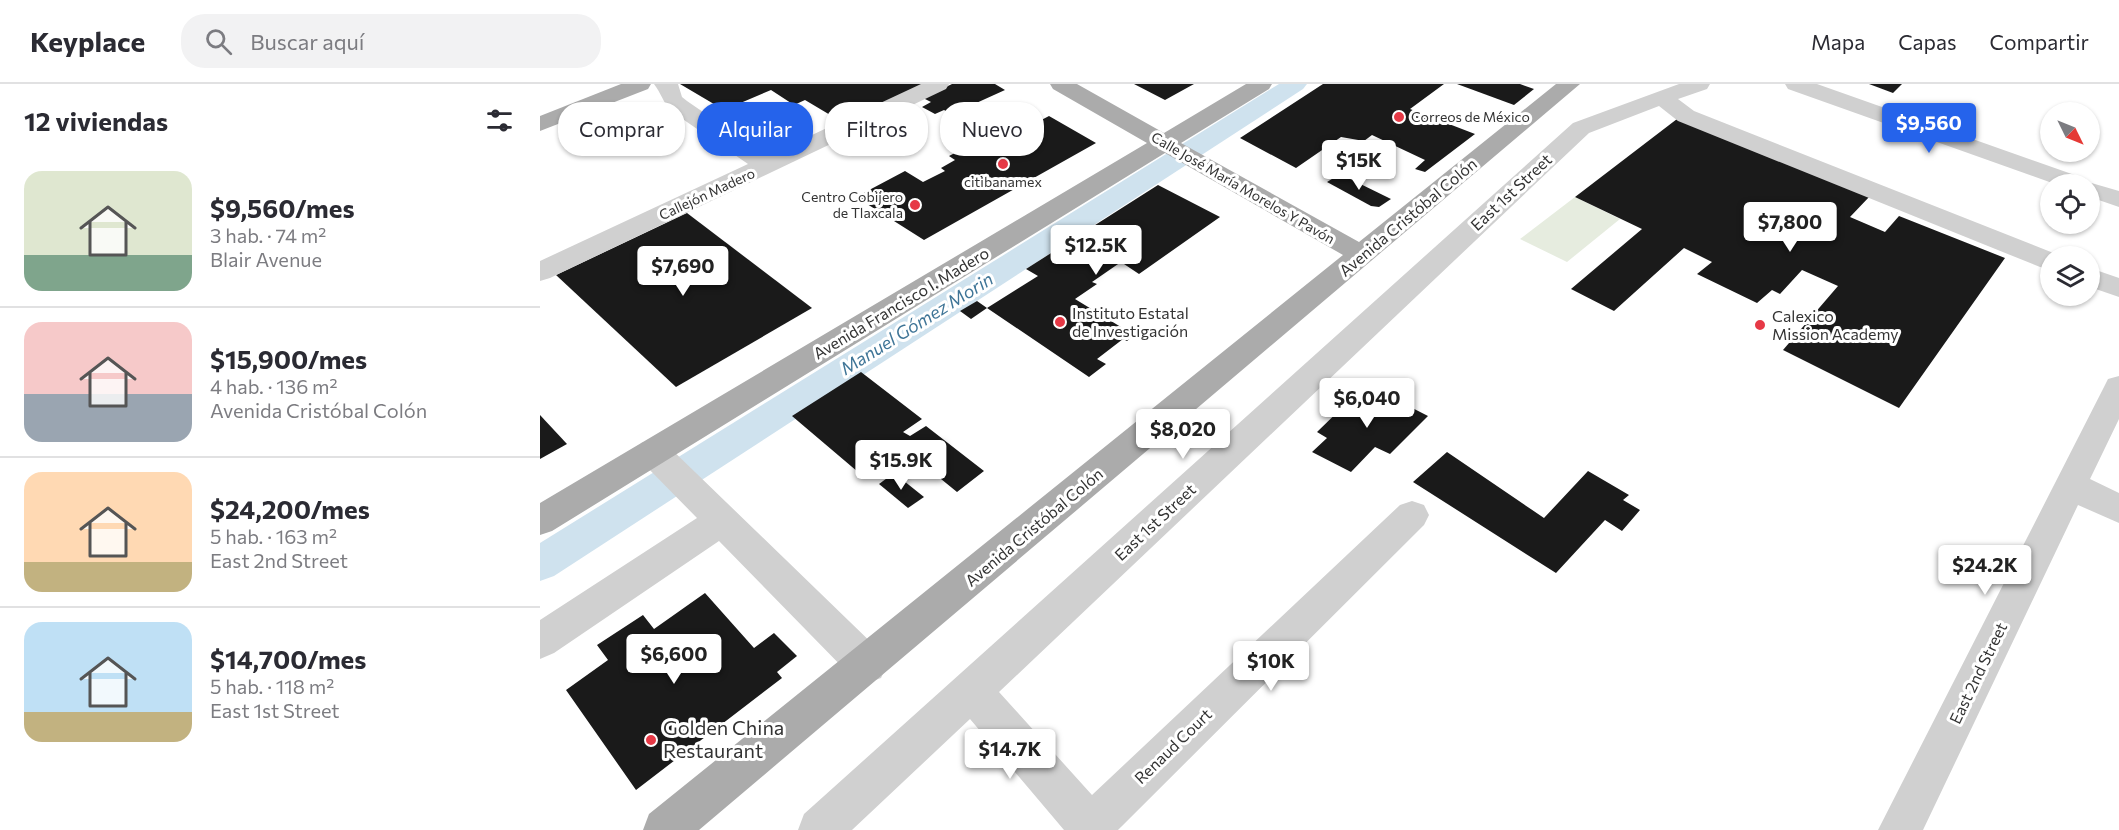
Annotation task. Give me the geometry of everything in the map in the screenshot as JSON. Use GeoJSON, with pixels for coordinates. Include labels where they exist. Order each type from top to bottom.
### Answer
{"type":"FeatureCollection","features":[{"type":"Feature","properties":{"kind":"main road"},"geometry":{"type":"LineString","coordinates":[[540,112],[612,84]]}},
{"type":"Feature","properties":{"kind":"main road"},"geometry":{"type":"LineString","coordinates":[[540,124],[640,84]]}},
{"type":"Feature","properties":{"kind":"main road","name":"Calle José María Morelos Y Pavón"},"geometry":{"type":"LineString","coordinates":[[1061,84],[1362,255]]}},
{"type":"Feature","properties":{"kind":"main road","name":"Avenida Francisco I. Madero"},"geometry":{"type":"LineString","coordinates":[[540,521],[1261,84]]}},
{"type":"Feature","properties":{"kind":"main road"},"geometry":{"type":"LineString","coordinates":[[1463,172],[1479,143],[1549,84]]}},
{"type":"Feature","properties":{"kind":"main road","name":"Avenida Cristóbal Colón"},"geometry":{"type":"LineString","coordinates":[[665,830],[1569,84]]}},
{"type":"Feature","properties":{"kind":"street"},"geometry":{"type":"LineString","coordinates":[[665,84],[669,87],[672,99],[680,106],[766,166]]}},
{"type":"Feature","properties":{"kind":"street","name":"Callejón Madero"},"geometry":{"type":"LineString","coordinates":[[540,272],[938,84]]}},
{"type":"Feature","properties":{"kind":"street","name":"East 1st Street"},"geometry":{"type":"LineString","coordinates":[[820,830],[1581,128],[1699,84]]}},
{"type":"Feature","properties":{"kind":"street"},"geometry":{"type":"LineString","coordinates":[[1796,84],[2049,174]]}},
{"type":"Feature","properties":{"kind":"street"},"geometry":{"type":"LineString","coordinates":[[1662,98],[1686,116],[2040,257]]}},
{"type":"Feature","properties":{"kind":"street"},"geometry":{"type":"LineString","coordinates":[[2100,193],[2119,200]]}},
{"type":"Feature","properties":{"kind":"street"},"geometry":{"type":"LineString","coordinates":[[2100,281],[2119,288]]}},
{"type":"Feature","properties":{"kind":"street","name":"East 2nd Street"},"geometry":{"type":"LineString","coordinates":[[1900,830],[2119,387]]}},
{"type":"Feature","properties":{"kind":"street"},"geometry":{"type":"LineString","coordinates":[[653,452],[867,665]]}},
{"type":"Feature","properties":{"kind":"street"},"geometry":{"type":"LineString","coordinates":[[2070,485],[2119,509]]}},
{"type":"Feature","properties":{"kind":"street","name":"Renaud Court"},"geometry":{"type":"LineString","coordinates":[[1091,828],[1412,515]]}},
{"type":"Feature","properties":{"kind":"street"},"geometry":{"type":"LineString","coordinates":[[540,641],[722,520]]}},
{"type":"Feature","properties":{"kind":"street"},"geometry":{"type":"LineString","coordinates":[[972,691],[1091,828]]}},
{"type":"Feature","properties":{"kind":"shaded area"},"geometry":{"type":"Polygon","coordinates":[[[1575,197],[1620,219],[1567,262],[1520,239],[1575,197]]]}},
{"type":"Feature","properties":{"kind":"building"},"geometry":{"type":"Polygon","coordinates":[[[680,84],[933,84],[895,102],[825,102],[825,112],[813,105],[813,102],[805,100],[789,102],[771,90],[743,102],[710,102],[680,84]]]}},
{"type":"Feature","properties":{"kind":"building"},"geometry":{"type":"Polygon","coordinates":[[[952,84],[995,84],[1005,90],[978,102],[940,102],[940,112],[935,114],[928,110],[928,104],[931,102],[923,98],[952,84]]]}},
{"type":"Feature","properties":{"kind":"building"},"geometry":{"type":"Polygon","coordinates":[[[1134,84],[1194,84],[1165,100],[1134,84]]]}},
{"type":"Feature","properties":{"kind":"building"},"geometry":{"type":"Polygon","coordinates":[[[1323,84],[1444,84],[1410,109],[1475,134],[1425,172],[1415,169],[1425,160],[1372,135],[1364,141],[1341,137],[1296,168],[1240,138],[1323,84]]]}},
{"type":"Feature","properties":{"kind":"building","name":"Correos de México"},"geometry":{"type":"Polygon","coordinates":[[[1457,84],[1520,84],[1534,89],[1514,105],[1457,84]]]}},
{"type":"Feature","properties":{"kind":"building"},"geometry":{"type":"Polygon","coordinates":[[[1869,84],[1902,84],[1893,93],[1869,84]]]}},
{"type":"Feature","properties":{"kind":"building"},"geometry":{"type":"Polygon","coordinates":[[[1049,116],[1096,143],[924,240],[856,197],[905,171],[923,182],[945,171],[941,168],[955,160],[949,156],[1044,156],[1044,119],[1049,116]]]}},
{"type":"Feature","properties":{"kind":"building"},"geometry":{"type":"Polygon","coordinates":[[[1677,119],[1870,196],[1850,217],[1885,232],[1899,216],[2005,258],[1899,408],[1783,350],[1838,286],[1802,270],[1780,294],[1772,290],[1757,303],[1697,274],[1712,262],[1684,248],[1614,311],[1571,289],[1642,229],[1575,197],[1677,119]]]}},
{"type":"Feature","properties":{"kind":"building"},"geometry":{"type":"Polygon","coordinates":[[[1340,174],[1391,199],[1379,207],[1371,206],[1327,182],[1340,174]]]}},
{"type":"Feature","properties":{"kind":"building"},"geometry":{"type":"Polygon","coordinates":[[[1158,185],[1220,217],[1139,274],[1121,262],[1092,282],[1097,284],[1075,299],[1134,335],[1127,341],[1123,339],[1097,359],[1106,364],[1089,377],[987,308],[1038,276],[1026,269],[1158,185]]]}},
{"type":"Feature","properties":{"kind":"building"},"geometry":{"type":"Polygon","coordinates":[[[687,213],[812,308],[676,387],[556,275],[687,213]]]}},
{"type":"Feature","properties":{"kind":"building"},"geometry":{"type":"Polygon","coordinates":[[[977,301],[987,308],[971,319],[960,311],[977,301]]]}},
{"type":"Feature","properties":{"kind":"building"},"geometry":{"type":"Polygon","coordinates":[[[861,372],[922,419],[903,432],[910,436],[926,426],[984,471],[957,492],[898,444],[858,472],[792,416],[861,372]]]}},
{"type":"Feature","properties":{"kind":"building"},"geometry":{"type":"Polygon","coordinates":[[[1377,390],[1428,416],[1390,454],[1375,447],[1351,472],[1312,452],[1327,438],[1317,432],[1354,396],[1365,402],[1377,390]]]}},
{"type":"Feature","properties":{"kind":"building"},"geometry":{"type":"Polygon","coordinates":[[[540,415],[567,444],[540,459],[540,415]]]}},
{"type":"Feature","properties":{"kind":"building"},"geometry":{"type":"Polygon","coordinates":[[[1447,452],[1544,518],[1588,471],[1629,495],[1623,500],[1640,510],[1622,531],[1605,520],[1556,573],[1413,482],[1447,452]]]}},
{"type":"Feature","properties":{"kind":"building"},"geometry":{"type":"Polygon","coordinates":[[[894,473],[924,497],[908,508],[879,484],[894,473]]]}},
{"type":"Feature","properties":{"kind":"building","name":"Golden China Restaurant"},"geometry":{"type":"Polygon","coordinates":[[[705,593],[754,648],[774,633],[797,656],[777,672],[782,678],[636,790],[566,690],[608,660],[597,645],[643,615],[654,629],[705,593]]]}},
{"type":"Feature","properties":{"kind":"waterway","name":"Manuel Gómez Morin"},"geometry":{"type":"LineString","coordinates":[[540,564],[1295,84]]}},
{"type":"Feature","properties":{"kind":"place","name":"Correos de México"},"geometry":{"type":"Point","coordinates":[1399,117]}},
{"type":"Feature","properties":{"kind":"place","name":"citibanamex"},"geometry":{"type":"Point","coordinates":[1003,164]}},
{"type":"Feature","properties":{"kind":"place","name":"Centro Cobijero de Tlaxcala"},"geometry":{"type":"Point","coordinates":[915,205]}},
{"type":"Feature","properties":{"kind":"place","name":"Instituto Estatal de Investigación"},"geometry":{"type":"Point","coordinates":[1060,322]}},
{"type":"Feature","properties":{"kind":"place","name":"Calexico Mission Academy"},"geometry":{"type":"Point","coordinates":[1760,325]}},
{"type":"Feature","properties":{"kind":"place","name":"Golden China Restaurant"},"geometry":{"type":"Point","coordinates":[651,740]}}]}
